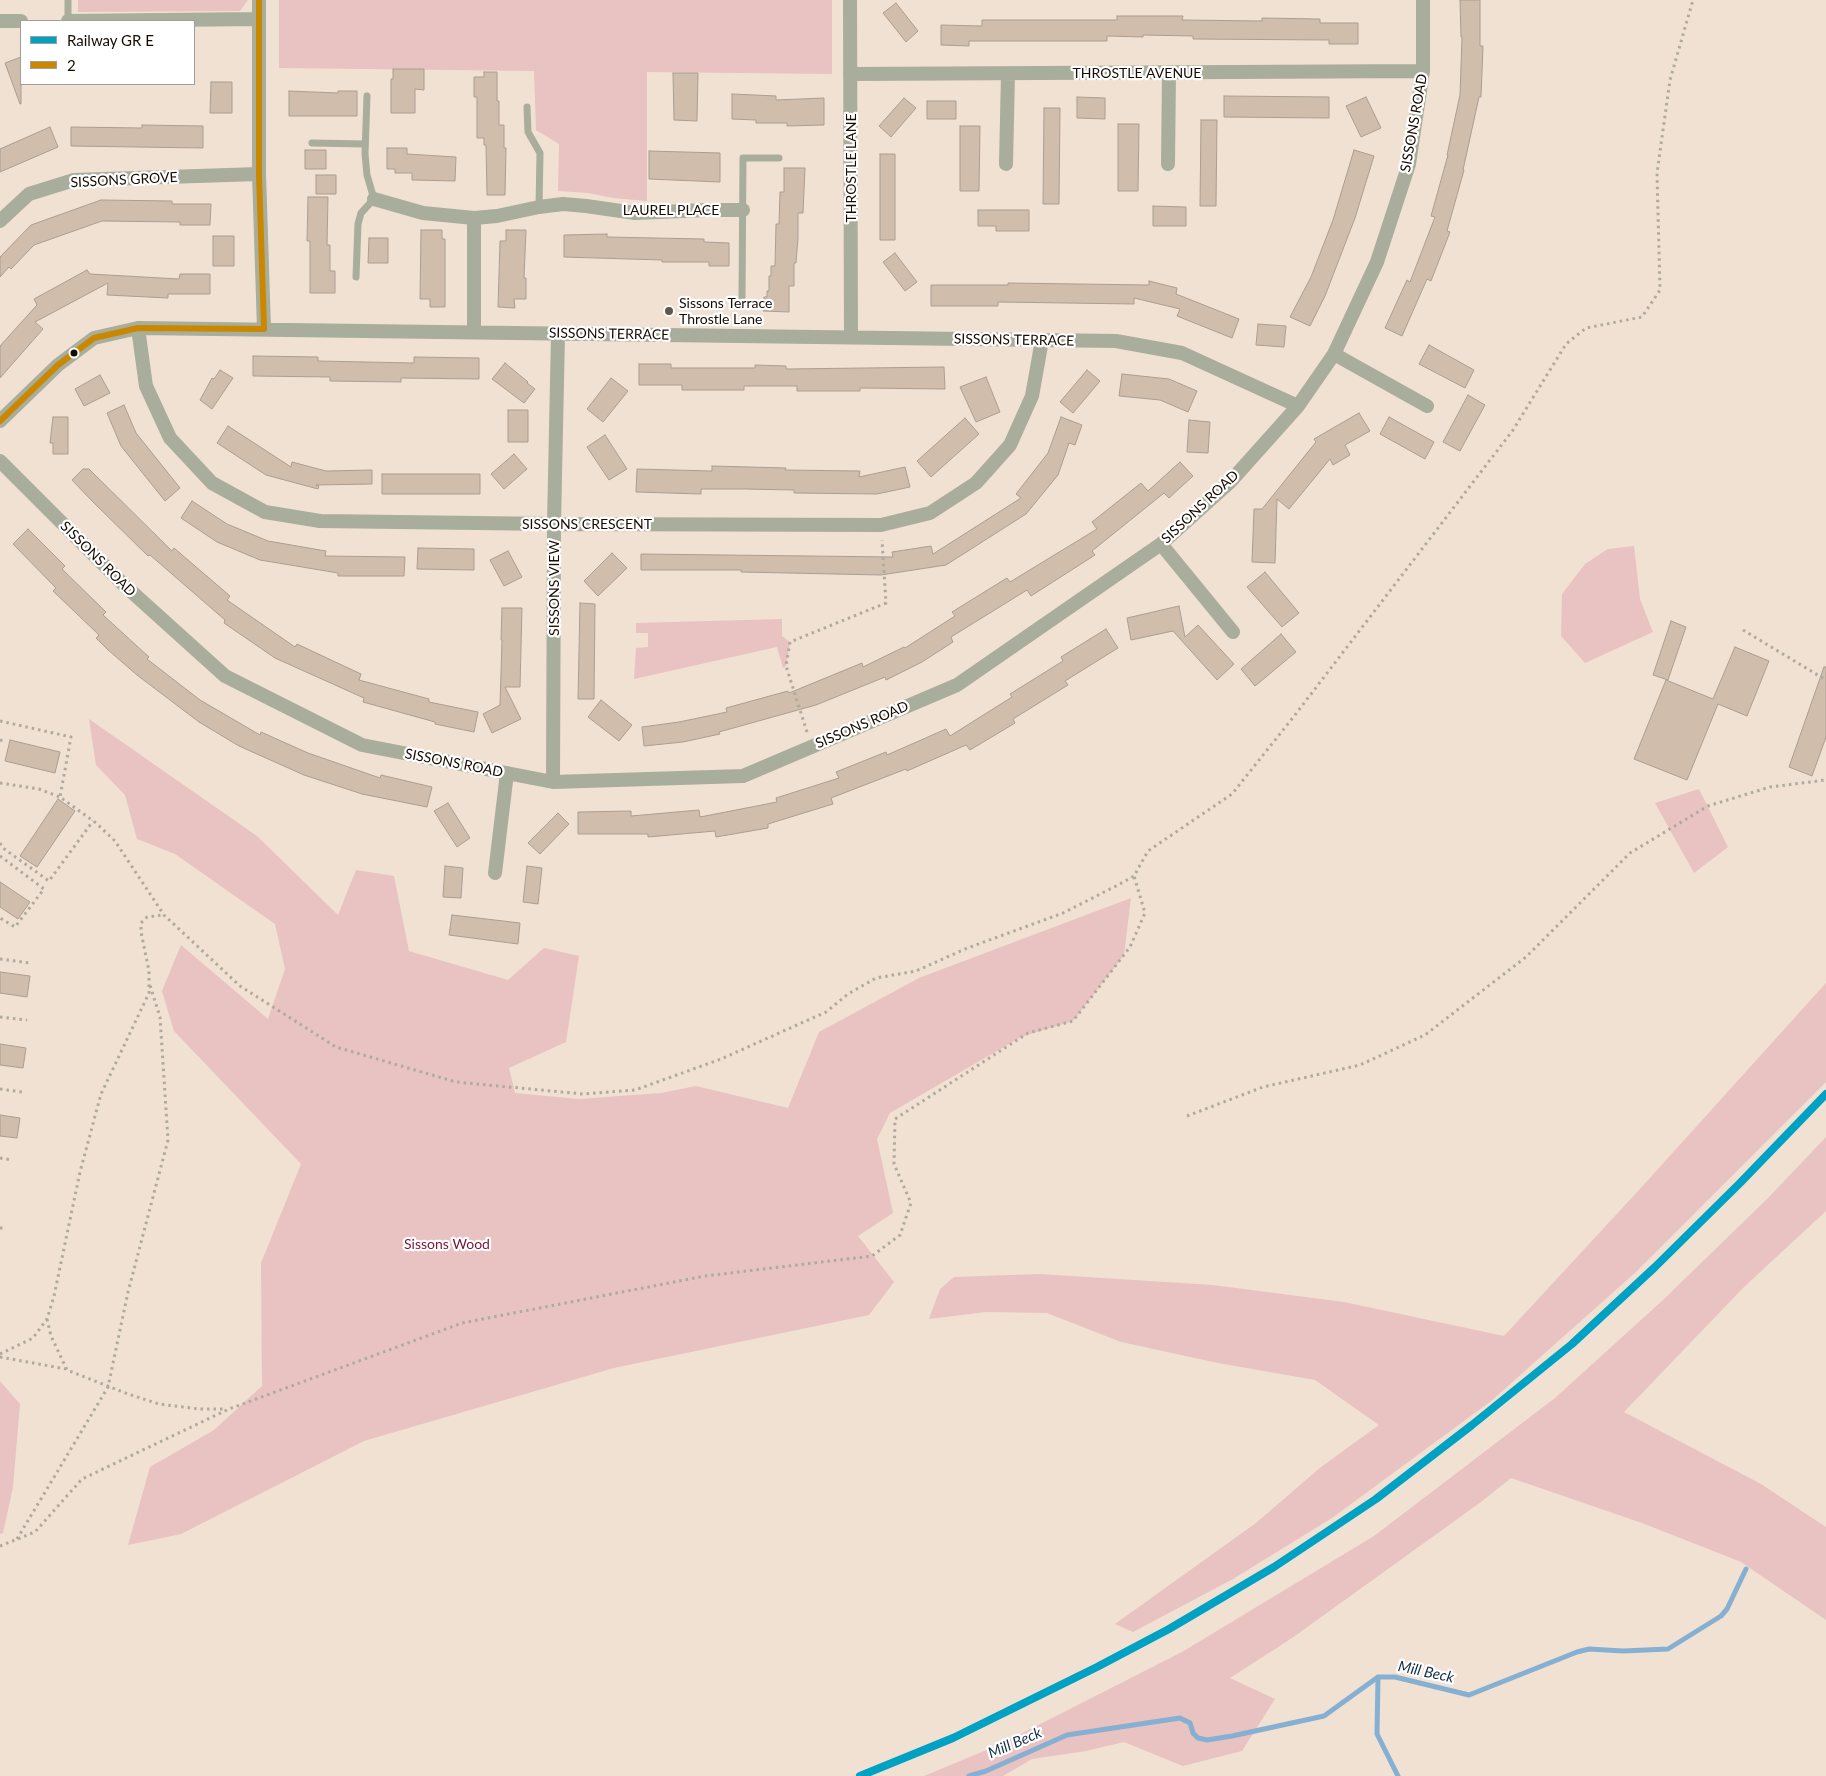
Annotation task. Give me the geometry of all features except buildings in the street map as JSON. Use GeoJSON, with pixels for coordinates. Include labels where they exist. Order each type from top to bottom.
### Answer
{"type":"FeatureCollection","features":[{"type":"Feature","properties":{"kind":"street"},"geometry":{"type":"LineString","coordinates":[[259,0],[259,174],[264,330]]}},
{"type":"Feature","properties":{"kind":"street","name":"THROSTLE LANE"},"geometry":{"type":"LineString","coordinates":[[850,0],[852,337]]}},
{"type":"Feature","properties":{"kind":"street","name":"SISSONS ROAD"},"geometry":{"type":"LineString","coordinates":[[0,461],[123,584],[225,676],[362,745],[553,782],[743,776],[957,685],[1161,544],[1230,482],[1298,406],[1334,354],[1377,262],[1409,164],[1423,72],[1423,0]]}},
{"type":"Feature","properties":{"kind":"street"},"geometry":{"type":"LineString","coordinates":[[164,20],[259,19]]}},
{"type":"Feature","properties":{"kind":"street"},"geometry":{"type":"LineString","coordinates":[[0,22],[20,21]]}},
{"type":"Feature","properties":{"kind":"street"},"geometry":{"type":"LineString","coordinates":[[1168,164],[1169,72]]}},
{"type":"Feature","properties":{"kind":"street","name":"THROSTLE AVENUE"},"geometry":{"type":"LineString","coordinates":[[850,74],[1423,72]]}},
{"type":"Feature","properties":{"kind":"street"},"geometry":{"type":"LineString","coordinates":[[1006,164],[1008,74]]}},
{"type":"Feature","properties":{"kind":"street","name":"SISSONS GROVE"},"geometry":{"type":"LineString","coordinates":[[0,221],[29,194],[74,180],[259,174]]}},
{"type":"Feature","properties":{"kind":"street","name":"LAUREL PLACE"},"geometry":{"type":"LineString","coordinates":[[374,199],[423,213],[474,218],[497,216],[563,204],[635,214],[743,210]]}},
{"type":"Feature","properties":{"kind":"street"},"geometry":{"type":"LineString","coordinates":[[474,218],[474,332]]}},
{"type":"Feature","properties":{"kind":"street","name":"SISSONS TERRACE"},"geometry":{"type":"LineString","coordinates":[[0,421],[58,365],[94,338],[138,328],[1116,341],[1182,352],[1298,406]]}},
{"type":"Feature","properties":{"kind":"street","name":"SISSONS CRESCENT"},"geometry":{"type":"LineString","coordinates":[[138,328],[146,386],[170,438],[212,483],[265,512],[320,521],[881,525],[930,514],[976,483],[1010,445],[1032,396],[1042,340]]}},
{"type":"Feature","properties":{"kind":"street","name":"SISSONS VIEW"},"geometry":{"type":"LineString","coordinates":[[553,782],[554,524],[558,334]]}},
{"type":"Feature","properties":{"kind":"street"},"geometry":{"type":"LineString","coordinates":[[1334,354],[1427,406]]}},
{"type":"Feature","properties":{"kind":"street"},"geometry":{"type":"LineString","coordinates":[[1161,544],[1233,632]]}},
{"type":"Feature","properties":{"kind":"street"},"geometry":{"type":"LineString","coordinates":[[495,873],[507,773]]}},
{"type":"Feature","properties":{"kind":"lane"},"geometry":{"type":"LineString","coordinates":[[68,0],[68,20]]}},
{"type":"Feature","properties":{"kind":"lane"},"geometry":{"type":"LineString","coordinates":[[356,277],[358,224],[361,213],[374,199],[367,175],[365,144],[367,96]]}},
{"type":"Feature","properties":{"kind":"lane"},"geometry":{"type":"LineString","coordinates":[[527,107],[528,132],[540,153],[539,207]]}},
{"type":"Feature","properties":{"kind":"lane"},"geometry":{"type":"LineString","coordinates":[[312,143],[365,144]]}},
{"type":"Feature","properties":{"kind":"lane"},"geometry":{"type":"LineString","coordinates":[[742,297],[743,158],[779,158]]}},
{"type":"Feature","properties":{"kind":"path"},"geometry":{"type":"LineString","coordinates":[[0,783],[40,789],[60,797],[93,821],[115,841],[164,915],[240,986],[336,1047],[456,1082],[583,1094],[635,1090],[721,1058],[826,1012],[848,994],[876,978],[916,971],[965,949],[1063,913],[1134,876],[1148,851],[1232,794],[1301,708],[1513,430],[1566,344],[1586,328],[1642,318],[1660,290],[1657,173],[1670,80],[1693,0]]}},
{"type":"Feature","properties":{"kind":"path"},"geometry":{"type":"LineString","coordinates":[[812,747],[786,666],[790,642],[886,603],[881,525]]}},
{"type":"Feature","properties":{"kind":"path"},"geometry":{"type":"LineString","coordinates":[[1743,630],[1826,680]]}},
{"type":"Feature","properties":{"kind":"path"},"geometry":{"type":"LineString","coordinates":[[0,721],[71,737],[60,797]]}},
{"type":"Feature","properties":{"kind":"path"},"geometry":{"type":"LineString","coordinates":[[1187,1116],[1262,1086],[1360,1064],[1425,1035],[1526,957],[1630,853],[1708,806],[1770,787],[1826,780]]}},
{"type":"Feature","properties":{"kind":"path"},"geometry":{"type":"LineString","coordinates":[[0,843],[3,848],[49,881],[93,821]]}},
{"type":"Feature","properties":{"kind":"path"},"geometry":{"type":"LineString","coordinates":[[0,856],[44,889],[15,927],[0,918]]}},
{"type":"Feature","properties":{"kind":"path"},"geometry":{"type":"LineString","coordinates":[[0,1546],[35,1532],[82,1479],[229,1409],[462,1323],[705,1276],[872,1256],[900,1235],[911,1203],[894,1164],[895,1118],[1028,1033],[1073,1021],[1130,948],[1145,913],[1134,876]]}},
{"type":"Feature","properties":{"kind":"path"},"geometry":{"type":"LineString","coordinates":[[0,1356],[33,1338],[47,1319],[54,1296],[80,1172],[101,1094],[149,993],[149,971],[141,923],[147,917],[164,915]]}},
{"type":"Feature","properties":{"kind":"path"},"geometry":{"type":"LineString","coordinates":[[0,959],[30,963]]}},
{"type":"Feature","properties":{"kind":"path"},"geometry":{"type":"LineString","coordinates":[[17,1539],[108,1387],[128,1292],[168,1140],[160,1017],[149,982]]}},
{"type":"Feature","properties":{"kind":"path"},"geometry":{"type":"LineString","coordinates":[[0,1017],[27,1020]]}},
{"type":"Feature","properties":{"kind":"path"},"geometry":{"type":"LineString","coordinates":[[0,1089],[22,1092]]}},
{"type":"Feature","properties":{"kind":"path"},"geometry":{"type":"LineString","coordinates":[[0,1158],[12,1160]]}},
{"type":"Feature","properties":{"kind":"path"},"geometry":{"type":"LineString","coordinates":[[47,1319],[51,1336],[67,1370]]}},
{"type":"Feature","properties":{"kind":"path"},"geometry":{"type":"LineString","coordinates":[[0,1356],[67,1370],[108,1387],[159,1404],[199,1409],[229,1409]]}},
{"type":"Feature","properties":{"kind":"green space"},"geometry":{"type":"Polygon","coordinates":[[[78,0],[248,0],[240,11],[78,12],[78,0]]]}},
{"type":"Feature","properties":{"kind":"green space"},"geometry":{"type":"Polygon","coordinates":[[[279,0],[832,0],[832,74],[647,72],[647,201],[558,191],[559,144],[536,130],[534,71],[279,68],[279,0]]]}},
{"type":"Feature","properties":{"kind":"green space"},"geometry":{"type":"Polygon","coordinates":[[[1634,546],[1640,599],[1653,632],[1585,663],[1561,636],[1562,594],[1585,564],[1608,549],[1634,546]]]}},
{"type":"Feature","properties":{"kind":"green space"},"geometry":{"type":"Polygon","coordinates":[[[782,619],[782,636],[790,642],[786,666],[783,668],[777,647],[634,679],[636,648],[648,647],[648,633],[636,633],[636,623],[782,619]]]}},
{"type":"Feature","properties":{"kind":"green space","name":"Sissons Wood"},"geometry":{"type":"Polygon","coordinates":[[[89,719],[257,836],[338,915],[356,870],[394,876],[409,951],[508,980],[544,948],[579,956],[566,1042],[509,1068],[515,1093],[579,1099],[661,1093],[696,1086],[788,1108],[819,1032],[919,978],[1131,898],[1124,955],[1073,1021],[1021,1037],[890,1113],[877,1139],[893,1213],[858,1236],[894,1282],[869,1315],[614,1368],[364,1441],[181,1534],[128,1545],[150,1467],[214,1430],[262,1386],[261,1263],[301,1164],[174,1031],[162,991],[181,945],[268,1019],[285,969],[275,924],[175,854],[137,839],[125,795],[96,765],[89,719]]]}},
{"type":"Feature","properties":{"kind":"green space"},"geometry":{"type":"Polygon","coordinates":[[[1699,789],[1728,847],[1694,873],[1655,803],[1699,789]]]}},
{"type":"Feature","properties":{"kind":"green space"},"geometry":{"type":"Polygon","coordinates":[[[1826,983],[1826,1082],[1636,1272],[1491,1401],[1332,1518],[1233,1579],[1133,1632],[1115,1624],[1256,1523],[1321,1467],[1379,1425],[1315,1380],[1218,1363],[1121,1342],[1047,1313],[986,1312],[929,1319],[940,1289],[954,1277],[1039,1274],[1213,1285],[1344,1302],[1504,1336],[1826,983]]]}},
{"type":"Feature","properties":{"kind":"green space"},"geometry":{"type":"Polygon","coordinates":[[[1826,1137],[1826,1211],[1743,1288],[1624,1412],[1761,1484],[1826,1527],[1826,1620],[1741,1562],[1642,1523],[1511,1478],[1481,1502],[1292,1638],[1230,1678],[1275,1699],[1242,1751],[1183,1766],[1124,1742],[1086,1751],[1032,1759],[1003,1776],[924,1776],[1001,1744],[1182,1652],[1374,1536],[1555,1398],[1663,1300],[1768,1198],[1826,1137]]]}},
{"type":"Feature","properties":{"kind":"green space"},"geometry":{"type":"Polygon","coordinates":[[[0,1381],[20,1404],[13,1487],[3,1533],[0,1534],[0,1381]]]}},
{"type":"Feature","properties":{"kind":"waterway","name":"Mill Beck"},"geometry":{"type":"LineString","coordinates":[[969,1776],[986,1771],[1067,1735],[1180,1718],[1190,1723],[1193,1733],[1198,1738],[1207,1740],[1324,1716],[1378,1677],[1395,1677],[1469,1695],[1589,1649],[1623,1651],[1668,1649],[1721,1616],[1727,1609],[1746,1569]]}},
{"type":"Feature","properties":{"kind":"waterway"},"geometry":{"type":"LineString","coordinates":[[1378,1677],[1377,1734],[1398,1776]]}},
{"type":"Feature","properties":{"kind":"transit line","name":"2"},"geometry":{"type":"LineString","coordinates":[[0,421],[58,365],[94,338],[138,328],[264,329],[259,174],[259,0]]}},
{"type":"Feature","properties":{"kind":"transit line"},"geometry":{"type":"LineString","coordinates":[[860,1776],[953,1738],[1169,1629],[1274,1567],[1376,1499],[1472,1425],[1572,1344],[1655,1267],[1826,1094]]}},
{"type":"Feature","properties":{"kind":"place","name":"Sissons Terrace Throstle Lane"},"geometry":{"type":"Point","coordinates":[669,311]}}]}
